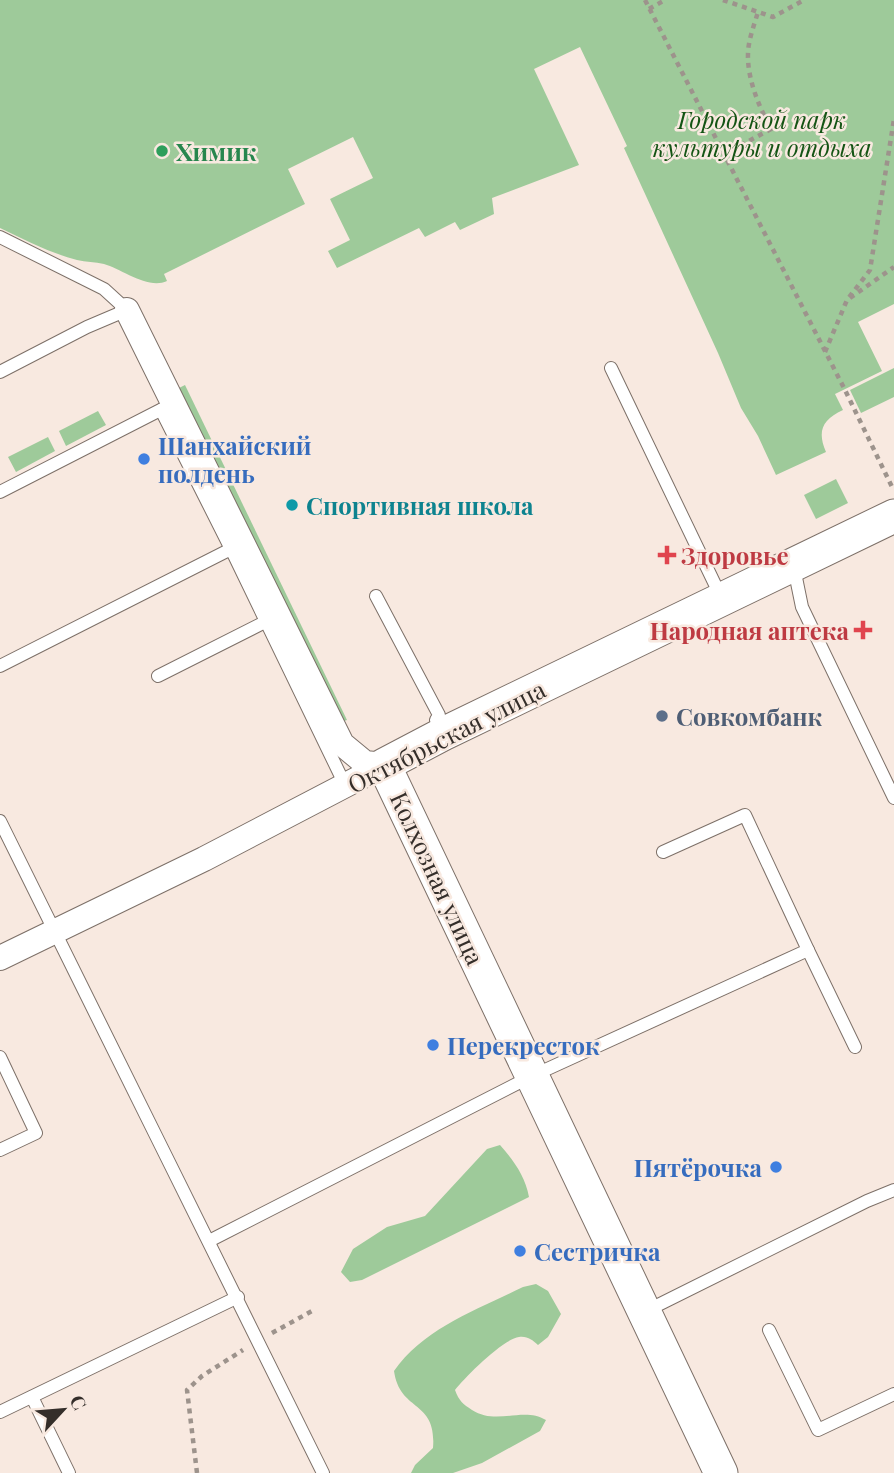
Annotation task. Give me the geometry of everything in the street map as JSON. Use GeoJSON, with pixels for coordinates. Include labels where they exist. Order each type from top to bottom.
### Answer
{"type":"FeatureCollection","features":[{"type":"Feature","properties":{"kind":"street","name":"Колхозная улица"},"geometry":{"type":"LineString","coordinates":[[127,310],[168,406],[342,744],[365,762],[384,765],[721,1473]]}},
{"type":"Feature","properties":{"kind":"street","name":"Октябрьская улица"},"geometry":{"type":"LineString","coordinates":[[5,950],[54,932],[346,787],[443,734],[894,516]]}},
{"type":"Feature","properties":{"kind":"lane"},"geometry":{"type":"LineString","coordinates":[[0,237],[104,289],[127,310],[87,327],[0,372]]}},
{"type":"Feature","properties":{"kind":"lane"},"geometry":{"type":"LineString","coordinates":[[611,368],[722,599]]}},
{"type":"Feature","properties":{"kind":"lane"},"geometry":{"type":"LineString","coordinates":[[0,492],[168,406],[231,550],[346,787]]}},
{"type":"Feature","properties":{"kind":"lane"},"geometry":{"type":"LineString","coordinates":[[0,666],[231,550]]}},
{"type":"Feature","properties":{"kind":"lane"},"geometry":{"type":"LineString","coordinates":[[793,565],[802,607],[894,798]]}},
{"type":"Feature","properties":{"kind":"lane"},"geometry":{"type":"LineString","coordinates":[[376,596],[439,715],[436,720],[443,734]]}},
{"type":"Feature","properties":{"kind":"lane"},"geometry":{"type":"LineString","coordinates":[[158,676],[265,622]]}},
{"type":"Feature","properties":{"kind":"lane"},"geometry":{"type":"LineString","coordinates":[[663,852],[745,815],[855,1046]]}},
{"type":"Feature","properties":{"kind":"lane"},"geometry":{"type":"LineString","coordinates":[[0,821],[323,1473]]}},
{"type":"Feature","properties":{"kind":"lane"},"geometry":{"type":"LineString","coordinates":[[209,1241],[532,1076],[808,950]]}},
{"type":"Feature","properties":{"kind":"lane"},"geometry":{"type":"LineString","coordinates":[[0,1057],[36,1133],[0,1150]]}},
{"type":"Feature","properties":{"kind":"lane"},"geometry":{"type":"LineString","coordinates":[[645,1312],[867,1200],[894,1190]]}},
{"type":"Feature","properties":{"kind":"lane"},"geometry":{"type":"LineString","coordinates":[[0,1412],[238,1297]]}},
{"type":"Feature","properties":{"kind":"lane"},"geometry":{"type":"LineString","coordinates":[[769,1330],[818,1430],[894,1394]]}},
{"type":"Feature","properties":{"kind":"lane"},"geometry":{"type":"LineString","coordinates":[[32,1396],[69,1473]]}},
{"type":"Feature","properties":{"kind":"path"},"geometry":{"type":"LineString","coordinates":[[645,0],[894,491]]}},
{"type":"Feature","properties":{"kind":"path"},"geometry":{"type":"LineString","coordinates":[[649,9],[665,0]]}},
{"type":"Feature","properties":{"kind":"path"},"geometry":{"type":"LineString","coordinates":[[723,0],[774,18],[804,0]]}},
{"type":"Feature","properties":{"kind":"path"},"geometry":{"type":"LineString","coordinates":[[723,155],[771,129],[750,76],[748,46],[758,12]]}},
{"type":"Feature","properties":{"kind":"path"},"geometry":{"type":"LineString","coordinates":[[825,352],[847,300],[870,270],[894,119]]}},
{"type":"Feature","properties":{"kind":"path"},"geometry":{"type":"LineString","coordinates":[[847,300],[894,267]]}},
{"type":"Feature","properties":{"kind":"path"},"geometry":{"type":"LineString","coordinates":[[197,1473],[187,1390],[202,1376],[312,1311]]}},
{"type":"Feature","properties":{"kind":"green space","name":"Городской парк культуры и отдыха"},"geometry":{"type":"Polygon","coordinates":[[[0,0],[894,0],[894,304],[858,322],[882,371],[835,394],[843,410],[830,418],[823,427],[822,438],[826,452],[776,475],[758,436],[741,408],[624,148],[627,146],[580,47],[534,69],[579,165],[492,198],[494,214],[460,230],[455,222],[425,237],[419,228],[337,268],[328,251],[350,240],[330,199],[373,178],[353,137],[288,169],[305,204],[164,274],[167,281],[143,281],[104,264],[77,260],[47,250],[0,228],[0,0]]]}},
{"type":"Feature","properties":{"kind":"green space"},"geometry":{"type":"Polygon","coordinates":[[[894,368],[894,397],[861,413],[850,390],[894,368]]]}},
{"type":"Feature","properties":{"kind":"green space"},"geometry":{"type":"Polygon","coordinates":[[[185,385],[347,720],[339,723],[175,390],[185,385]]]}},
{"type":"Feature","properties":{"kind":"green space"},"geometry":{"type":"Polygon","coordinates":[[[98,411],[106,425],[66,446],[59,431],[98,411]]]}},
{"type":"Feature","properties":{"kind":"green space"},"geometry":{"type":"Polygon","coordinates":[[[48,437],[55,451],[16,472],[8,457],[48,437]]]}},
{"type":"Feature","properties":{"kind":"green space"},"geometry":{"type":"Polygon","coordinates":[[[836,479],[848,503],[816,519],[804,495],[836,479]]]}},
{"type":"Feature","properties":{"kind":"green space"},"geometry":{"type":"Polygon","coordinates":[[[500,1145],[518,1169],[529,1197],[362,1280],[350,1282],[341,1272],[353,1249],[387,1227],[425,1216],[487,1149],[500,1145]]]}},
{"type":"Feature","properties":{"kind":"green space"},"geometry":{"type":"Polygon","coordinates":[[[536,1284],[548,1291],[561,1314],[548,1337],[538,1345],[525,1337],[512,1339],[485,1359],[455,1390],[464,1404],[481,1414],[500,1417],[528,1415],[546,1420],[540,1431],[482,1463],[453,1473],[411,1473],[415,1465],[433,1448],[433,1432],[424,1413],[403,1394],[394,1371],[406,1356],[436,1331],[488,1303],[536,1284]]]}},
{"type":"Feature","properties":{"kind":"place","name":"Химик"},"geometry":{"type":"Point","coordinates":[162,151]}},
{"type":"Feature","properties":{"kind":"place","name":"Шанхайский полдень"},"geometry":{"type":"Point","coordinates":[144,459]}},
{"type":"Feature","properties":{"kind":"place","name":"Спортивная школа"},"geometry":{"type":"Point","coordinates":[292,505]}},
{"type":"Feature","properties":{"kind":"place","name":"Здоровье"},"geometry":{"type":"Point","coordinates":[667,555]}},
{"type":"Feature","properties":{"kind":"place","name":"Народная аптека"},"geometry":{"type":"Point","coordinates":[863,630]}},
{"type":"Feature","properties":{"kind":"place","name":"Совкомбанк"},"geometry":{"type":"Point","coordinates":[662,716]}},
{"type":"Feature","properties":{"kind":"place","name":"Перекресток"},"geometry":{"type":"Point","coordinates":[433,1045]}},
{"type":"Feature","properties":{"kind":"place","name":"Пятёрочка"},"geometry":{"type":"Point","coordinates":[776,1167]}},
{"type":"Feature","properties":{"kind":"place","name":"Сестричка"},"geometry":{"type":"Point","coordinates":[520,1251]}}]}
